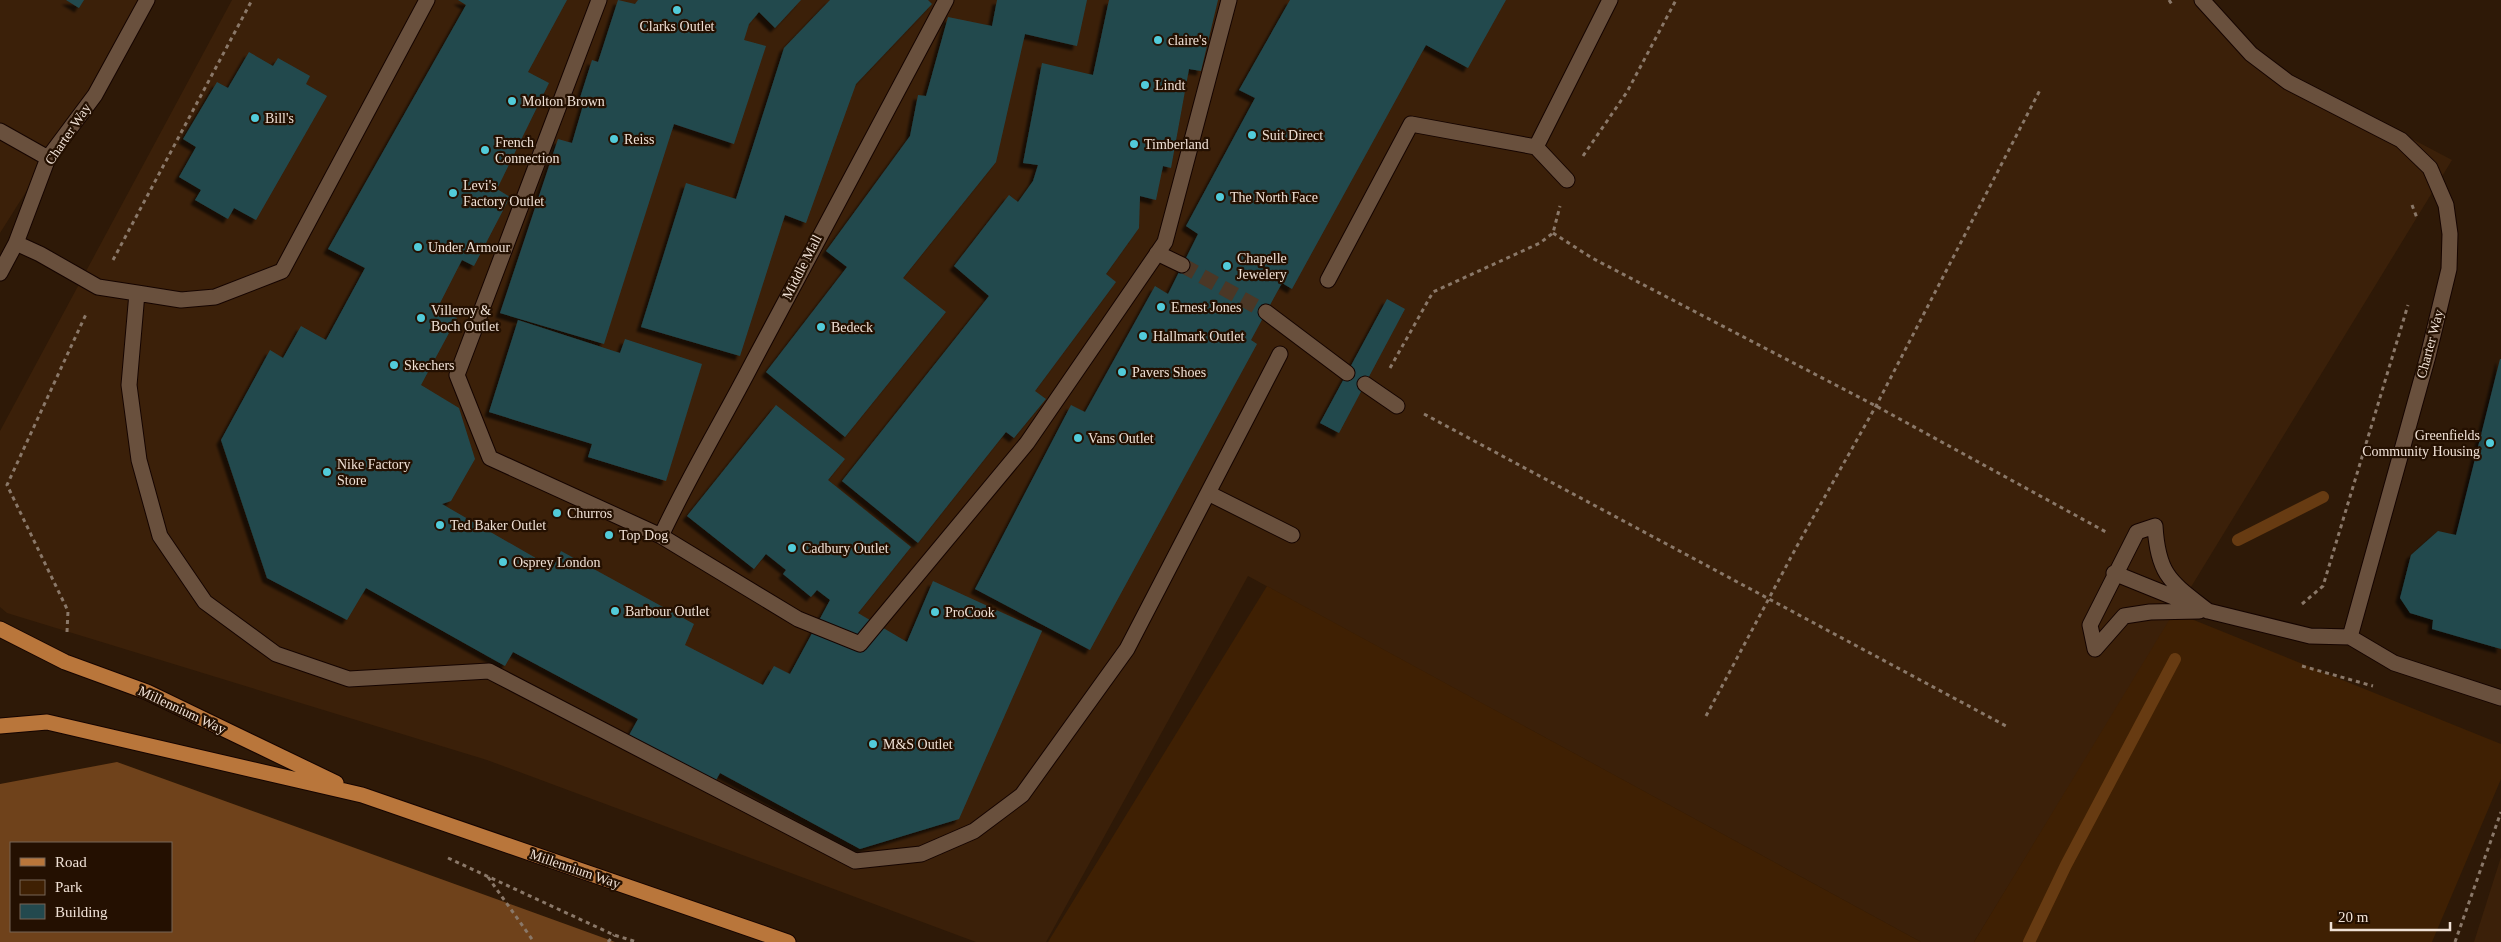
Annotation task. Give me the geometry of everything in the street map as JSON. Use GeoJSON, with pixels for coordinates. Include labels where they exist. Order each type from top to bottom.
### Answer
{"type":"FeatureCollection","features":[{"type":"Feature","properties":{"kind":"main road","name":"Millennium Way"},"geometry":{"type":"LineString","coordinates":[[0,630],[65,662],[147,692],[362,796]]}},
{"type":"Feature","properties":{"kind":"main road","name":"Millennium Way"},"geometry":{"type":"LineString","coordinates":[[0,726],[47,722],[362,796],[788,942]]}},
{"type":"Feature","properties":{"kind":"street","name":"Charter Way"},"geometry":{"type":"LineString","coordinates":[[0,273],[16,243],[48,158],[95,95],[147,0]]}},
{"type":"Feature","properties":{"kind":"street"},"geometry":{"type":"LineString","coordinates":[[16,243],[40,254],[98,287],[180,300],[216,297],[282,271],[427,0]]}},
{"type":"Feature","properties":{"kind":"street"},"geometry":{"type":"LineString","coordinates":[[599,0],[457,375],[490,458],[661,536],[798,619],[860,644],[1027,443],[1165,242],[1229,0]]}},
{"type":"Feature","properties":{"kind":"street","name":"Middle Mall"},"geometry":{"type":"LineString","coordinates":[[661,536],[682,492],[753,363],[821,231],[946,0]]}},
{"type":"Feature","properties":{"kind":"street"},"geometry":{"type":"LineString","coordinates":[[1536,147],[1610,0]]}},
{"type":"Feature","properties":{"kind":"street","name":"Charter Way"},"geometry":{"type":"LineString","coordinates":[[2202,0],[2251,54],[2288,82],[2401,140],[2430,168],[2446,205],[2450,234],[2449,269],[2428,356],[2350,637]]}},
{"type":"Feature","properties":{"kind":"street"},"geometry":{"type":"LineString","coordinates":[[1328,280],[1412,124],[1536,147],[1567,180]]}},
{"type":"Feature","properties":{"kind":"street"},"geometry":{"type":"LineString","coordinates":[[0,132],[48,158]]}},
{"type":"Feature","properties":{"kind":"street"},"geometry":{"type":"LineString","coordinates":[[1157,253],[1182,265]]}},
{"type":"Feature","properties":{"kind":"street"},"geometry":{"type":"LineString","coordinates":[[137,293],[129,385],[138,460],[160,536],[205,602],[276,654],[349,679],[489,671],[855,861],[921,854],[974,831],[1022,795],[1127,649],[1280,354]]}},
{"type":"Feature","properties":{"kind":"street"},"geometry":{"type":"LineString","coordinates":[[1266,312],[1346,373]]}},
{"type":"Feature","properties":{"kind":"street"},"geometry":{"type":"LineString","coordinates":[[1371,387],[1398,406]]}},
{"type":"Feature","properties":{"kind":"street"},"geometry":{"type":"LineString","coordinates":[[1208,493],[1292,535]]}},
{"type":"Feature","properties":{"kind":"street"},"geometry":{"type":"LineString","coordinates":[[2154,526],[2162,568],[2172,584],[2208,611],[2150,612],[2124,616],[2095,649],[2090,624],[2104,599],[2114,573],[2137,532],[2154,526]]}},
{"type":"Feature","properties":{"kind":"street"},"geometry":{"type":"LineString","coordinates":[[2114,573],[2208,611],[2310,636],[2350,637],[2394,663],[2501,698]]}},
{"type":"Feature","properties":{"kind":"path"},"geometry":{"type":"LineString","coordinates":[[65,662],[68,611],[7,484],[98,287],[252,0]]}},
{"type":"Feature","properties":{"kind":"path"},"geometry":{"type":"LineString","coordinates":[[1371,387],[1433,292],[1540,243],[1553,233],[1567,180],[1627,92],[1676,0]]}},
{"type":"Feature","properties":{"kind":"path"},"geometry":{"type":"LineString","coordinates":[[2169,0],[2174,8]]}},
{"type":"Feature","properties":{"kind":"path"},"geometry":{"type":"LineString","coordinates":[[1706,716],[1768,599],[1876,406],[2040,90]]}},
{"type":"Feature","properties":{"kind":"path"},"geometry":{"type":"LineString","coordinates":[[2410,200],[2420,226]]}},
{"type":"Feature","properties":{"kind":"path"},"geometry":{"type":"LineString","coordinates":[[1553,233],[1592,258],[1876,406],[2112,535]]}},
{"type":"Feature","properties":{"kind":"path"},"geometry":{"type":"LineString","coordinates":[[2377,687],[2301,666],[2278,652],[2303,603],[2323,586],[2410,298]]}},
{"type":"Feature","properties":{"kind":"path"},"geometry":{"type":"LineString","coordinates":[[1398,406],[1414,409],[2006,726]]}},
{"type":"Feature","properties":{"kind":"path"},"geometry":{"type":"LineString","coordinates":[[2456,942],[2501,812]]}},
{"type":"Feature","properties":{"kind":"path"},"geometry":{"type":"LineString","coordinates":[[445,856],[614,935],[637,942]]}},
{"type":"Feature","properties":{"kind":"path"},"geometry":{"type":"LineString","coordinates":[[488,876],[534,942]]}},
{"type":"Feature","properties":{"kind":"path"},"geometry":{"type":"LineString","coordinates":[[608,942],[614,935]]}},
{"type":"Feature","properties":{"kind":"shaded area"},"geometry":{"type":"Polygon","coordinates":[[[0,0],[147,0],[0,233],[0,0]]]}},
{"type":"Feature","properties":{"kind":"shaded area"},"geometry":{"type":"Polygon","coordinates":[[[232,0],[2196,0],[2251,54],[2452,160],[1974,942],[1921,942],[1248,576],[1046,942],[976,942],[487,760],[7,613],[0,607],[0,431],[232,0]]]}},
{"type":"Feature","properties":{"kind":"shaded area"},"geometry":{"type":"Polygon","coordinates":[[[117,762],[615,942],[0,942],[0,784],[117,762]]]}},
{"type":"Feature","properties":{"kind":"shaded area"},"geometry":{"type":"Polygon","coordinates":[[[2501,857],[2501,942],[2474,942],[2501,857]]]}},
{"type":"Feature","properties":{"kind":"green space"},"geometry":{"type":"Polygon","coordinates":[[[1267,586],[1921,942],[1048,942],[1267,586]]]}},
{"type":"Feature","properties":{"kind":"green space"},"geometry":{"type":"Polygon","coordinates":[[[2174,612],[2501,744],[2501,779],[2432,942],[1974,942],[2174,612]]]}},
{"type":"Feature","properties":{"kind":"building"},"geometry":{"type":"Polygon","coordinates":[[[66,0],[84,0],[79,8],[66,0]]]}},
{"type":"Feature","properties":{"kind":"building"},"geometry":{"type":"Polygon","coordinates":[[[458,0],[567,0],[528,72],[549,83],[497,189],[510,197],[474,266],[462,260],[438,307],[457,318],[421,385],[459,408],[475,459],[451,501],[442,504],[553,568],[561,551],[694,624],[685,645],[763,685],[774,666],[790,674],[830,600],[817,590],[811,597],[783,574],[786,570],[766,554],[754,569],[687,516],[776,405],[845,459],[828,480],[911,547],[858,613],[907,642],[933,581],[1042,631],[959,819],[860,849],[720,773],[715,782],[628,737],[638,719],[513,652],[505,666],[366,588],[347,620],[267,578],[221,440],[270,350],[283,358],[301,326],[326,340],[365,268],[328,249],[466,5],[458,0]]]}},
{"type":"Feature","properties":{"kind":"building"},"geometry":{"type":"Polygon","coordinates":[[[618,0],[635,4],[638,0],[801,0],[775,28],[759,12],[749,24],[744,40],[766,46],[734,144],[674,124],[604,344],[500,313],[558,139],[572,143],[584,102],[579,101],[592,60],[598,62],[618,0]]]}},
{"type":"Feature","properties":{"kind":"building"},"geometry":{"type":"Polygon","coordinates":[[[830,0],[928,0],[932,4],[856,84],[806,223],[785,215],[740,356],[641,327],[686,183],[736,199],[784,48],[830,0]]]}},
{"type":"Feature","properties":{"kind":"building"},"geometry":{"type":"Polygon","coordinates":[[[997,0],[1087,0],[1077,46],[1025,34],[996,162],[903,278],[946,312],[845,437],[766,372],[847,267],[826,251],[910,136],[918,95],[926,96],[948,17],[992,26],[997,0]]]}},
{"type":"Feature","properties":{"kind":"building"},"geometry":{"type":"Polygon","coordinates":[[[1109,0],[1218,0],[1201,71],[1189,69],[1171,168],[1163,166],[1156,200],[1140,196],[1139,228],[1106,274],[1116,282],[1035,391],[1046,399],[1014,438],[1006,432],[918,543],[842,481],[989,296],[954,266],[1009,195],[1018,202],[1033,181],[1038,165],[1023,163],[1042,63],[1093,75],[1109,0]]]}},
{"type":"Feature","properties":{"kind":"building"},"geometry":{"type":"Polygon","coordinates":[[[1290,0],[1506,0],[1468,68],[1426,45],[1292,289],[1282,283],[1251,340],[1257,344],[1090,650],[975,589],[1071,405],[1085,412],[1155,286],[1168,294],[1198,234],[1186,226],[1255,98],[1239,90],[1290,0]]]}},
{"type":"Feature","properties":{"kind":"building","name":"Bill's"},"geometry":{"type":"Polygon","coordinates":[[[249,52],[273,66],[278,58],[310,76],[306,84],[327,96],[256,220],[234,208],[228,219],[195,200],[201,190],[179,177],[196,147],[183,139],[217,82],[228,88],[249,52]]]}},
{"type":"Feature","properties":{"kind":"building"},"geometry":{"type":"Polygon","coordinates":[[[1387,299],[1405,309],[1339,433],[1320,423],[1387,299]]]}},
{"type":"Feature","properties":{"kind":"building"},"geometry":{"type":"Polygon","coordinates":[[[518,320],[620,353],[625,339],[702,364],[666,481],[588,457],[592,444],[489,412],[518,320]]]}},
{"type":"Feature","properties":{"kind":"building","name":"Greenfields Community Housing"},"geometry":{"type":"Polygon","coordinates":[[[2500,359],[2501,649],[2432,629],[2433,620],[2410,613],[2400,598],[2411,555],[2438,531],[2456,535],[2500,359]]]}},
{"type":"Feature","properties":{"kind":"waterway"},"geometry":{"type":"LineString","coordinates":[[2238,540],[2323,497]]}},
{"type":"Feature","properties":{"kind":"waterway"},"geometry":{"type":"LineString","coordinates":[[2029,942],[2066,865],[2175,659]]}},
{"type":"Feature","properties":{"kind":"tunnel"},"geometry":{"type":"LineString","coordinates":[[1182,265],[1266,312]]}},
{"type":"Feature","properties":{"kind":"place","name":"Clarks Outlet"},"geometry":{"type":"Point","coordinates":[677,10]}},
{"type":"Feature","properties":{"kind":"place","name":"claire's"},"geometry":{"type":"Point","coordinates":[1158,40]}},
{"type":"Feature","properties":{"kind":"place","name":"Lindt"},"geometry":{"type":"Point","coordinates":[1145,85]}},
{"type":"Feature","properties":{"kind":"place","name":"Molton Brown"},"geometry":{"type":"Point","coordinates":[512,101]}},
{"type":"Feature","properties":{"kind":"place","name":"Bill's"},"geometry":{"type":"Point","coordinates":[255,118]}},
{"type":"Feature","properties":{"kind":"place","name":"Suit Direct"},"geometry":{"type":"Point","coordinates":[1252,135]}},
{"type":"Feature","properties":{"kind":"place","name":"Reiss"},"geometry":{"type":"Point","coordinates":[614,139]}},
{"type":"Feature","properties":{"kind":"place","name":"Timberland"},"geometry":{"type":"Point","coordinates":[1134,144]}},
{"type":"Feature","properties":{"kind":"place","name":"French Connection"},"geometry":{"type":"Point","coordinates":[485,150]}},
{"type":"Feature","properties":{"kind":"place","name":"Levi's Factory Outlet"},"geometry":{"type":"Point","coordinates":[453,193]}},
{"type":"Feature","properties":{"kind":"place","name":"The North Face"},"geometry":{"type":"Point","coordinates":[1220,197]}},
{"type":"Feature","properties":{"kind":"place","name":"Under Armour"},"geometry":{"type":"Point","coordinates":[418,247]}},
{"type":"Feature","properties":{"kind":"place","name":"Chapelle Jewelery"},"geometry":{"type":"Point","coordinates":[1227,266]}},
{"type":"Feature","properties":{"kind":"place","name":"Ernest Jones"},"geometry":{"type":"Point","coordinates":[1161,307]}},
{"type":"Feature","properties":{"kind":"place","name":"Villeroy & Boch Outlet"},"geometry":{"type":"Point","coordinates":[421,318]}},
{"type":"Feature","properties":{"kind":"place","name":"Bedeck"},"geometry":{"type":"Point","coordinates":[821,327]}},
{"type":"Feature","properties":{"kind":"place","name":"Hallmark Outlet"},"geometry":{"type":"Point","coordinates":[1143,336]}},
{"type":"Feature","properties":{"kind":"place","name":"Skechers"},"geometry":{"type":"Point","coordinates":[394,365]}},
{"type":"Feature","properties":{"kind":"place","name":"Pavers Shoes"},"geometry":{"type":"Point","coordinates":[1122,372]}},
{"type":"Feature","properties":{"kind":"place","name":"Vans Outlet"},"geometry":{"type":"Point","coordinates":[1078,438]}},
{"type":"Feature","properties":{"kind":"place","name":"Greenfields Community Housing"},"geometry":{"type":"Point","coordinates":[2490,443]}},
{"type":"Feature","properties":{"kind":"place","name":"Nike Factory Store"},"geometry":{"type":"Point","coordinates":[327,472]}},
{"type":"Feature","properties":{"kind":"place","name":"Churros"},"geometry":{"type":"Point","coordinates":[557,513]}},
{"type":"Feature","properties":{"kind":"place","name":"Ted Baker Outlet"},"geometry":{"type":"Point","coordinates":[440,525]}},
{"type":"Feature","properties":{"kind":"place","name":"Top Dog"},"geometry":{"type":"Point","coordinates":[609,535]}},
{"type":"Feature","properties":{"kind":"place","name":"Cadbury Outlet"},"geometry":{"type":"Point","coordinates":[792,548]}},
{"type":"Feature","properties":{"kind":"place","name":"Osprey London"},"geometry":{"type":"Point","coordinates":[503,562]}},
{"type":"Feature","properties":{"kind":"place","name":"Barbour Outlet"},"geometry":{"type":"Point","coordinates":[615,611]}},
{"type":"Feature","properties":{"kind":"place","name":"ProCook"},"geometry":{"type":"Point","coordinates":[935,612]}},
{"type":"Feature","properties":{"kind":"place","name":"M&S Outlet"},"geometry":{"type":"Point","coordinates":[873,744]}}]}
